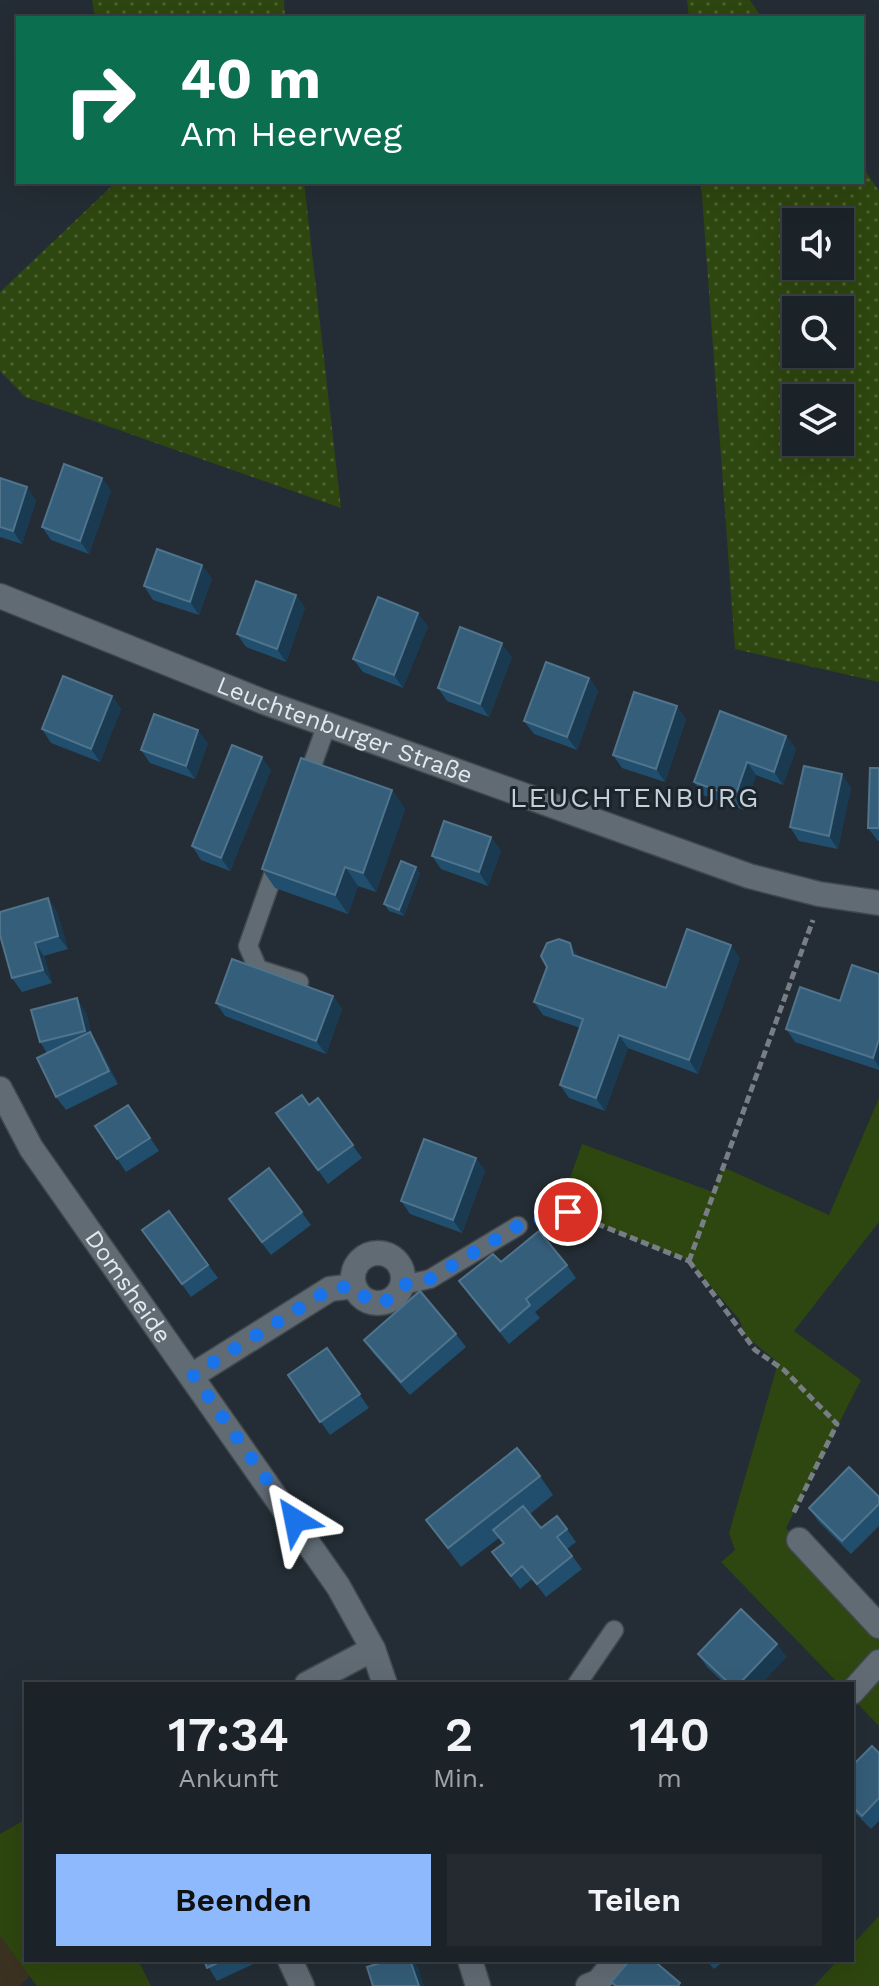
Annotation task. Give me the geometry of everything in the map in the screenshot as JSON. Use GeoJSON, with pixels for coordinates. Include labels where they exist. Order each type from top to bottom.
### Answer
{"type":"FeatureCollection","features":[{"type":"Feature","properties":{"kind":"street","name":"Leuchtenburger Straße"},"geometry":{"type":"LineString","coordinates":[[0,596],[327,724],[749,876],[819,894],[879,903]]}},
{"type":"Feature","properties":{"kind":"street","name":"Domsheide"},"geometry":{"type":"LineString","coordinates":[[0,1089],[31,1148],[330,1573],[373,1649],[384,1682]]}},
{"type":"Feature","properties":{"kind":"street"},"geometry":{"type":"LineString","coordinates":[[378,1253],[394,1258],[400,1266],[403,1285],[394,1297],[379,1303],[364,1298],[354,1286],[353,1273],[358,1263],[378,1253]]}},
{"type":"Feature","properties":{"kind":"street"},"geometry":{"type":"LineString","coordinates":[[193,1375],[330,1289],[354,1286]]}},
{"type":"Feature","properties":{"kind":"street"},"geometry":{"type":"LineString","coordinates":[[799,1540],[879,1626]]}},
{"type":"Feature","properties":{"kind":"street"},"geometry":{"type":"LineString","coordinates":[[311,1682],[373,1649]]}},
{"type":"Feature","properties":{"kind":"street"},"geometry":{"type":"LineString","coordinates":[[854,1690],[879,1662]]}},
{"type":"Feature","properties":{"kind":"street"},"geometry":{"type":"LineString","coordinates":[[291,1962],[302,1986]]}},
{"type":"Feature","properties":{"kind":"street"},"geometry":{"type":"LineString","coordinates":[[471,1962],[478,1986]]}},
{"type":"Feature","properties":{"kind":"street"},"geometry":{"type":"LineString","coordinates":[[588,1986],[598,1982],[614,1962]]}},
{"type":"Feature","properties":{"kind":"lane"},"geometry":{"type":"LineString","coordinates":[[300,800],[327,724]]}},
{"type":"Feature","properties":{"kind":"lane"},"geometry":{"type":"LineString","coordinates":[[285,843],[248,946],[258,969],[299,982]]}},
{"type":"Feature","properties":{"kind":"lane"},"geometry":{"type":"LineString","coordinates":[[403,1285],[430,1279],[518,1226]]}},
{"type":"Feature","properties":{"kind":"lane"},"geometry":{"type":"LineString","coordinates":[[578,1682],[614,1630]]}},
{"type":"Feature","properties":{"kind":"path"},"geometry":{"type":"LineString","coordinates":[[689,1261],[812,923]]}},
{"type":"Feature","properties":{"kind":"path"},"geometry":{"type":"LineString","coordinates":[[518,1226],[568,1212],[689,1261],[755,1350],[784,1370],[837,1424],[786,1528],[799,1540]]}},
{"type":"Feature","properties":{"kind":"shaded area"},"geometry":{"type":"Polygon","coordinates":[[[0,1936],[30,1976],[19,1986],[0,1986],[0,1936]]]}},
{"type":"Feature","properties":{"kind":"green space"},"geometry":{"type":"Polygon","coordinates":[[[92,0],[284,0],[285,16],[95,16],[92,0]]]}},
{"type":"Feature","properties":{"kind":"green space"},"geometry":{"type":"Polygon","coordinates":[[[687,0],[750,0],[761,16],[689,16],[687,0]]]}},
{"type":"Feature","properties":{"kind":"green space"},"geometry":{"type":"Polygon","coordinates":[[[864,169],[879,191],[879,682],[735,649],[701,184],[864,184],[864,169]]]}},
{"type":"Feature","properties":{"kind":"green space"},"geometry":{"type":"Polygon","coordinates":[[[114,184],[304,184],[341,508],[25,397],[0,371],[0,292],[114,184]]]}},
{"type":"Feature","properties":{"kind":"green space"},"geometry":{"type":"Polygon","coordinates":[[[879,1098],[879,1222],[794,1331],[861,1380],[786,1528],[879,1626],[879,1726],[854,1700],[854,1682],[837,1682],[721,1562],[735,1550],[729,1533],[778,1363],[746,1336],[739,1319],[689,1261],[568,1212],[557,1215],[582,1144],[713,1192],[723,1167],[829,1215],[879,1098]]]}},
{"type":"Feature","properties":{"kind":"green space"},"geometry":{"type":"Polygon","coordinates":[[[24,1820],[24,1962],[139,1962],[151,1986],[37,1986],[0,1936],[0,1834],[24,1820]]]}},
{"type":"Feature","properties":{"kind":"green space"},"geometry":{"type":"Polygon","coordinates":[[[879,1916],[879,1986],[814,1986],[836,1962],[854,1962],[854,1943],[879,1916]]]}},
{"type":"Feature","properties":{"kind":"building"},"geometry":{"type":"Polygon","coordinates":[[[64,464],[102,478],[80,541],[42,527],[64,464]]]}},
{"type":"Feature","properties":{"kind":"building"},"geometry":{"type":"Polygon","coordinates":[[[0,478],[27,487],[13,531],[0,527],[0,478]]]}},
{"type":"Feature","properties":{"kind":"building"},"geometry":{"type":"Polygon","coordinates":[[[157,549],[202,565],[190,602],[144,586],[157,549]]]}},
{"type":"Feature","properties":{"kind":"building"},"geometry":{"type":"Polygon","coordinates":[[[256,581],[296,595],[277,649],[237,634],[256,581]]]}},
{"type":"Feature","properties":{"kind":"building"},"geometry":{"type":"Polygon","coordinates":[[[378,597],[418,613],[394,675],[353,659],[378,597]]]}},
{"type":"Feature","properties":{"kind":"building"},"geometry":{"type":"Polygon","coordinates":[[[460,627],[502,643],[480,704],[438,688],[460,627]]]}},
{"type":"Feature","properties":{"kind":"building"},"geometry":{"type":"Polygon","coordinates":[[[546,662],[589,678],[567,737],[524,721],[546,662]]]}},
{"type":"Feature","properties":{"kind":"building"},"geometry":{"type":"Polygon","coordinates":[[[63,676],[112,696],[91,749],[42,729],[63,676]]]}},
{"type":"Feature","properties":{"kind":"building"},"geometry":{"type":"Polygon","coordinates":[[[634,692],[677,706],[656,769],[613,755],[634,692]]]}},
{"type":"Feature","properties":{"kind":"building"},"geometry":{"type":"Polygon","coordinates":[[[720,711],[786,736],[774,772],[747,762],[735,797],[694,782],[720,711]]]}},
{"type":"Feature","properties":{"kind":"building"},"geometry":{"type":"Polygon","coordinates":[[[154,714],[198,730],[186,766],[141,750],[154,714]]]}},
{"type":"Feature","properties":{"kind":"building"},"geometry":{"type":"Polygon","coordinates":[[[232,745],[262,757],[221,858],[192,846],[232,745]]]}},
{"type":"Feature","properties":{"kind":"building"},"geometry":{"type":"Polygon","coordinates":[[[301,758],[392,790],[363,873],[345,867],[335,895],[262,869],[301,758]]]}},
{"type":"Feature","properties":{"kind":"building"},"geometry":{"type":"Polygon","coordinates":[[[804,766],[842,774],[829,836],[790,827],[804,766]]]}},
{"type":"Feature","properties":{"kind":"building"},"geometry":{"type":"Polygon","coordinates":[[[870,768],[879,768],[879,828],[868,828],[870,768]]]}},
{"type":"Feature","properties":{"kind":"building"},"geometry":{"type":"Polygon","coordinates":[[[444,821],[491,837],[479,872],[432,856],[444,821]]]}},
{"type":"Feature","properties":{"kind":"building"},"geometry":{"type":"Polygon","coordinates":[[[401,861],[416,867],[399,910],[384,904],[401,861]]]}},
{"type":"Feature","properties":{"kind":"building"},"geometry":{"type":"Polygon","coordinates":[[[48,898],[58,936],[35,943],[43,970],[12,978],[0,935],[0,912],[48,898]]]}},
{"type":"Feature","properties":{"kind":"building"},"geometry":{"type":"Polygon","coordinates":[[[687,929],[731,945],[689,1060],[619,1035],[596,1098],[560,1085],[583,1019],[534,1002],[547,967],[541,956],[547,943],[559,939],[570,943],[573,955],[666,988],[687,929]]]}},
{"type":"Feature","properties":{"kind":"building"},"geometry":{"type":"Polygon","coordinates":[[[232,959],[333,996],[316,1041],[216,1003],[232,959]]]}},
{"type":"Feature","properties":{"kind":"building"},"geometry":{"type":"Polygon","coordinates":[[[852,965],[879,974],[879,1039],[873,1058],[786,1029],[800,987],[840,1001],[852,965]]]}},
{"type":"Feature","properties":{"kind":"building"},"geometry":{"type":"Polygon","coordinates":[[[77,998],[85,1031],[40,1042],[31,1010],[77,998]]]}},
{"type":"Feature","properties":{"kind":"building"},"geometry":{"type":"Polygon","coordinates":[[[90,1032],[109,1071],[56,1097],[37,1058],[90,1032]]]}},
{"type":"Feature","properties":{"kind":"building"},"geometry":{"type":"Polygon","coordinates":[[[302,1095],[309,1105],[318,1098],[353,1145],[318,1170],[276,1113],[302,1095]]]}},
{"type":"Feature","properties":{"kind":"building"},"geometry":{"type":"Polygon","coordinates":[[[128,1105],[150,1138],[117,1159],[95,1126],[128,1105]]]}},
{"type":"Feature","properties":{"kind":"building"},"geometry":{"type":"Polygon","coordinates":[[[424,1139],[476,1158],[453,1220],[401,1201],[424,1139]]]}},
{"type":"Feature","properties":{"kind":"building"},"geometry":{"type":"Polygon","coordinates":[[[269,1168],[302,1212],[262,1242],[229,1199],[269,1168]]]}},
{"type":"Feature","properties":{"kind":"building"},"geometry":{"type":"Polygon","coordinates":[[[169,1211],[208,1265],[182,1284],[142,1230],[169,1211]]]}},
{"type":"Feature","properties":{"kind":"building"},"geometry":{"type":"Polygon","coordinates":[[[539,1231],[567,1265],[526,1299],[530,1305],[500,1331],[459,1281],[493,1254],[501,1262],[539,1231]]]}},
{"type":"Feature","properties":{"kind":"building"},"geometry":{"type":"Polygon","coordinates":[[[420,1291],[456,1334],[401,1382],[364,1340],[420,1291]]]}},
{"type":"Feature","properties":{"kind":"building"},"geometry":{"type":"Polygon","coordinates":[[[327,1348],[360,1394],[320,1422],[288,1375],[327,1348]]]}},
{"type":"Feature","properties":{"kind":"building"},"geometry":{"type":"Polygon","coordinates":[[[517,1448],[540,1476],[448,1548],[426,1520],[517,1448]]]}},
{"type":"Feature","properties":{"kind":"building"},"geometry":{"type":"Polygon","coordinates":[[[849,1467],[879,1497],[879,1504],[842,1541],[809,1508],[849,1467]]]}},
{"type":"Feature","properties":{"kind":"building"},"geometry":{"type":"Polygon","coordinates":[[[523,1506],[541,1528],[557,1516],[567,1529],[557,1537],[572,1556],[537,1584],[522,1566],[511,1576],[492,1552],[504,1543],[493,1530],[523,1506]]]}},
{"type":"Feature","properties":{"kind":"building"},"geometry":{"type":"Polygon","coordinates":[[[741,1609],[777,1644],[741,1682],[728,1682],[698,1654],[741,1609]]]}},
{"type":"Feature","properties":{"kind":"building"},"geometry":{"type":"Polygon","coordinates":[[[872,1746],[879,1753],[879,1798],[862,1816],[854,1808],[854,1764],[872,1746]]]}},
{"type":"Feature","properties":{"kind":"building"},"geometry":{"type":"Polygon","coordinates":[[[205,1962],[220,1962],[207,1968],[205,1962]]]}},
{"type":"Feature","properties":{"kind":"building"},"geometry":{"type":"Polygon","coordinates":[[[383,1962],[411,1962],[419,1986],[373,1986],[367,1967],[383,1962]]]}},
{"type":"Feature","properties":{"kind":"building"},"geometry":{"type":"Polygon","coordinates":[[[628,1962],[655,1962],[680,1983],[678,1986],[616,1986],[611,1982],[628,1962]]]}},
{"type":"Feature","properties":{"kind":"district","name":"LEUCHTENBURG"},"geometry":{"type":"Point","coordinates":[635,797]}},
{"type":"Feature","properties":{"kind":"route"},"geometry":{"type":"LineString","coordinates":[[295,1520],[193,1375],[330,1289],[354,1286],[370,1302],[385,1302],[394,1297],[403,1285],[430,1279],[518,1226],[568,1212]]}}]}
